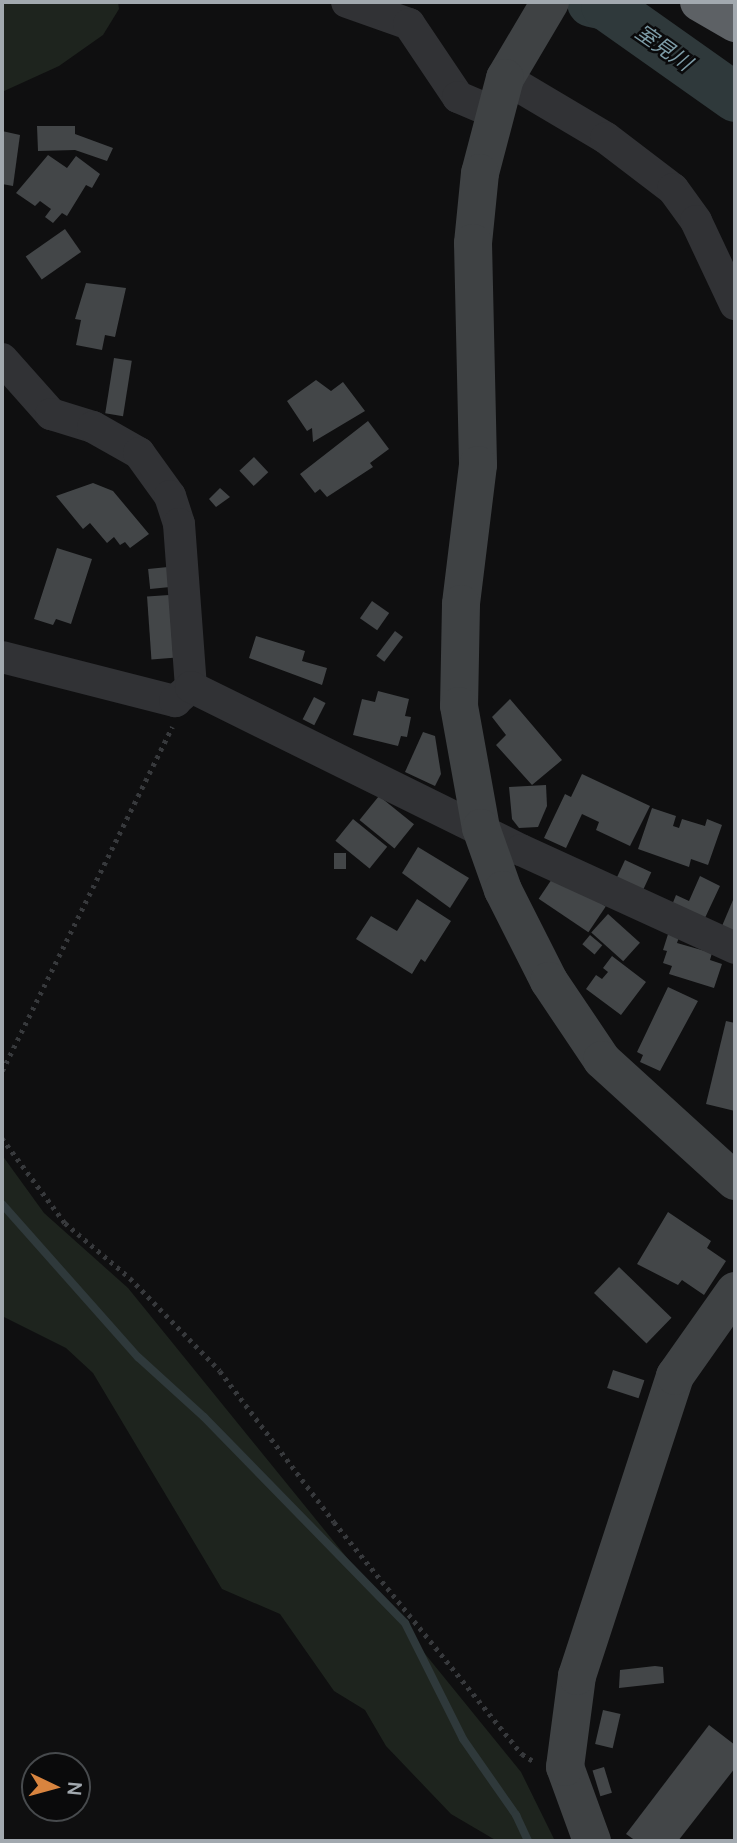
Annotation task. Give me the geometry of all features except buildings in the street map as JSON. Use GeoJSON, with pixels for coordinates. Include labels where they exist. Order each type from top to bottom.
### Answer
{"type":"FeatureCollection","features":[{"type":"Feature","properties":{"kind":"highway"},"geometry":{"type":"LineString","coordinates":[[699,2],[735,23]]}},
{"type":"Feature","properties":{"kind":"street"},"geometry":{"type":"LineString","coordinates":[[347,2],[410,24],[458,97],[500,95],[607,138],[673,189],[696,221],[735,304]]}},
{"type":"Feature","properties":{"kind":"street"},"geometry":{"type":"LineString","coordinates":[[550,2],[500,95],[480,173],[473,243],[478,465],[461,604],[459,706],[481,828],[513,911],[575,1025],[630,1090],[735,1181]]}},
{"type":"Feature","properties":{"kind":"street"},"geometry":{"type":"LineString","coordinates":[[2,359],[51,414],[93,427],[139,453],[170,496],[179,524],[183,694]]}},
{"type":"Feature","properties":{"kind":"street"},"geometry":{"type":"LineString","coordinates":[[2,657],[183,694],[481,828],[575,876],[735,948]]}},
{"type":"Feature","properties":{"kind":"street"},"geometry":{"type":"LineString","coordinates":[[592,1841],[573,1799],[565,1767],[577,1676],[675,1376],[735,1290]]}},
{"type":"Feature","properties":{"kind":"path"},"geometry":{"type":"LineString","coordinates":[[2,1072],[169,735],[183,694]]}},
{"type":"Feature","properties":{"kind":"path"},"geometry":{"type":"LineString","coordinates":[[2,1138],[65,1223],[130,1278],[220,1371],[334,1522],[522,1754],[548,1771],[565,1767]]}},
{"type":"Feature","properties":{"kind":"shaded area"},"geometry":{"type":"Polygon","coordinates":[[[2,2],[118,2],[119,9],[103,35],[59,66],[2,92],[2,2]]]}},
{"type":"Feature","properties":{"kind":"shaded area"},"geometry":{"type":"Polygon","coordinates":[[[2,1155],[44,1213],[128,1288],[521,1772],[555,1841],[497,1841],[451,1814],[386,1746],[365,1710],[334,1691],[280,1614],[222,1589],[93,1373],[66,1348],[2,1316],[2,1155]]]}},
{"type":"Feature","properties":{"kind":"waterway","name":"室見川"},"geometry":{"type":"LineString","coordinates":[[591,2],[605,5],[735,97]]}},
{"type":"Feature","properties":{"kind":"waterway"},"geometry":{"type":"LineString","coordinates":[[2,1204],[138,1357],[204,1417],[405,1623],[463,1739],[516,1815],[528,1841]]}}]}
